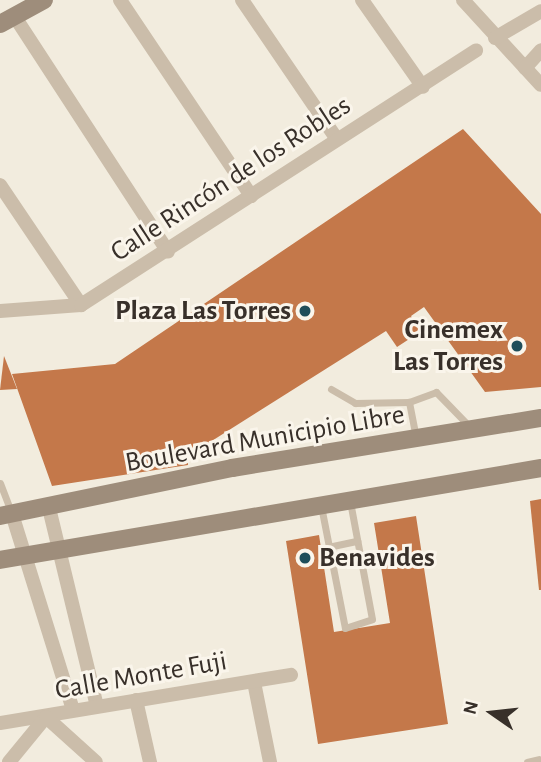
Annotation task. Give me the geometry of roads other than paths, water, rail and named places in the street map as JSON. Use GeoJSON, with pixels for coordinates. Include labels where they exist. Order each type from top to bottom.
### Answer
{"type":"FeatureCollection","features":[{"type":"Feature","properties":{"kind":"main road"},"geometry":{"type":"LineString","coordinates":[[7,21],[44,0]]}},
{"type":"Feature","properties":{"kind":"main road","name":"Boulevard Municipio Libre"},"geometry":{"type":"LineString","coordinates":[[6,515],[232,468],[541,418]]}},
{"type":"Feature","properties":{"kind":"main road"},"geometry":{"type":"LineString","coordinates":[[0,560],[541,468]]}},
{"type":"Feature","properties":{"kind":"street"},"geometry":{"type":"LineString","coordinates":[[120,0],[251,195]]}},
{"type":"Feature","properties":{"kind":"street"},"geometry":{"type":"LineString","coordinates":[[242,0],[336,138]]}},
{"type":"Feature","properties":{"kind":"street"},"geometry":{"type":"LineString","coordinates":[[362,0],[423,87]]}},
{"type":"Feature","properties":{"kind":"street"},"geometry":{"type":"LineString","coordinates":[[464,0],[494,37],[541,85]]}},
{"type":"Feature","properties":{"kind":"street"},"geometry":{"type":"LineString","coordinates":[[494,37],[541,11]]}},
{"type":"Feature","properties":{"kind":"street"},"geometry":{"type":"LineString","coordinates":[[7,21],[169,252]]}},
{"type":"Feature","properties":{"kind":"street","name":"Calle Rincón de los Robles"},"geometry":{"type":"LineString","coordinates":[[0,311],[81,305],[169,252],[336,138],[423,87],[476,50]]}},
{"type":"Feature","properties":{"kind":"street"},"geometry":{"type":"LineString","coordinates":[[525,68],[541,51]]}},
{"type":"Feature","properties":{"kind":"street"},"geometry":{"type":"LineString","coordinates":[[0,185],[81,305]]}},
{"type":"Feature","properties":{"kind":"street"},"geometry":{"type":"LineString","coordinates":[[48,508],[97,706]]}},
{"type":"Feature","properties":{"kind":"street"},"geometry":{"type":"LineString","coordinates":[[6,515],[27,555],[74,710]]}},
{"type":"Feature","properties":{"kind":"street","name":"Calle Monte Fuji"},"geometry":{"type":"LineString","coordinates":[[0,723],[291,675]]}},
{"type":"Feature","properties":{"kind":"street"},"geometry":{"type":"LineString","coordinates":[[254,682],[270,762]]}},
{"type":"Feature","properties":{"kind":"street"},"geometry":{"type":"LineString","coordinates":[[136,699],[150,762]]}},
{"type":"Feature","properties":{"kind":"street"},"geometry":{"type":"LineString","coordinates":[[9,762],[46,717],[96,762]]}},
{"type":"Feature","properties":{"kind":"lane"},"geometry":{"type":"LineString","coordinates":[[331,389],[355,403],[409,402],[441,393],[471,429]]}},
{"type":"Feature","properties":{"kind":"lane"},"geometry":{"type":"LineString","coordinates":[[409,402],[416,438]]}},
{"type":"Feature","properties":{"kind":"lane"},"geometry":{"type":"LineString","coordinates":[[0,483],[6,515]]}},
{"type":"Feature","properties":{"kind":"lane"},"geometry":{"type":"LineString","coordinates":[[321,505],[342,626],[370,623],[350,500]]}},
{"type":"Feature","properties":{"kind":"lane"},"geometry":{"type":"LineString","coordinates":[[328,547],[357,541]]}},
{"type":"Feature","properties":{"kind":"lane"},"geometry":{"type":"LineString","coordinates":[[527,762],[539,759]]}},
{"type":"Feature","properties":{"kind":"place","name":"Plaza Las Torres"},"geometry":{"type":"Point","coordinates":[305,311]}},
{"type":"Feature","properties":{"kind":"place","name":"Cinemex Las Torres"},"geometry":{"type":"Point","coordinates":[517,346]}},
{"type":"Feature","properties":{"kind":"place","name":"Benavides"},"geometry":{"type":"Point","coordinates":[305,558]}}]}
